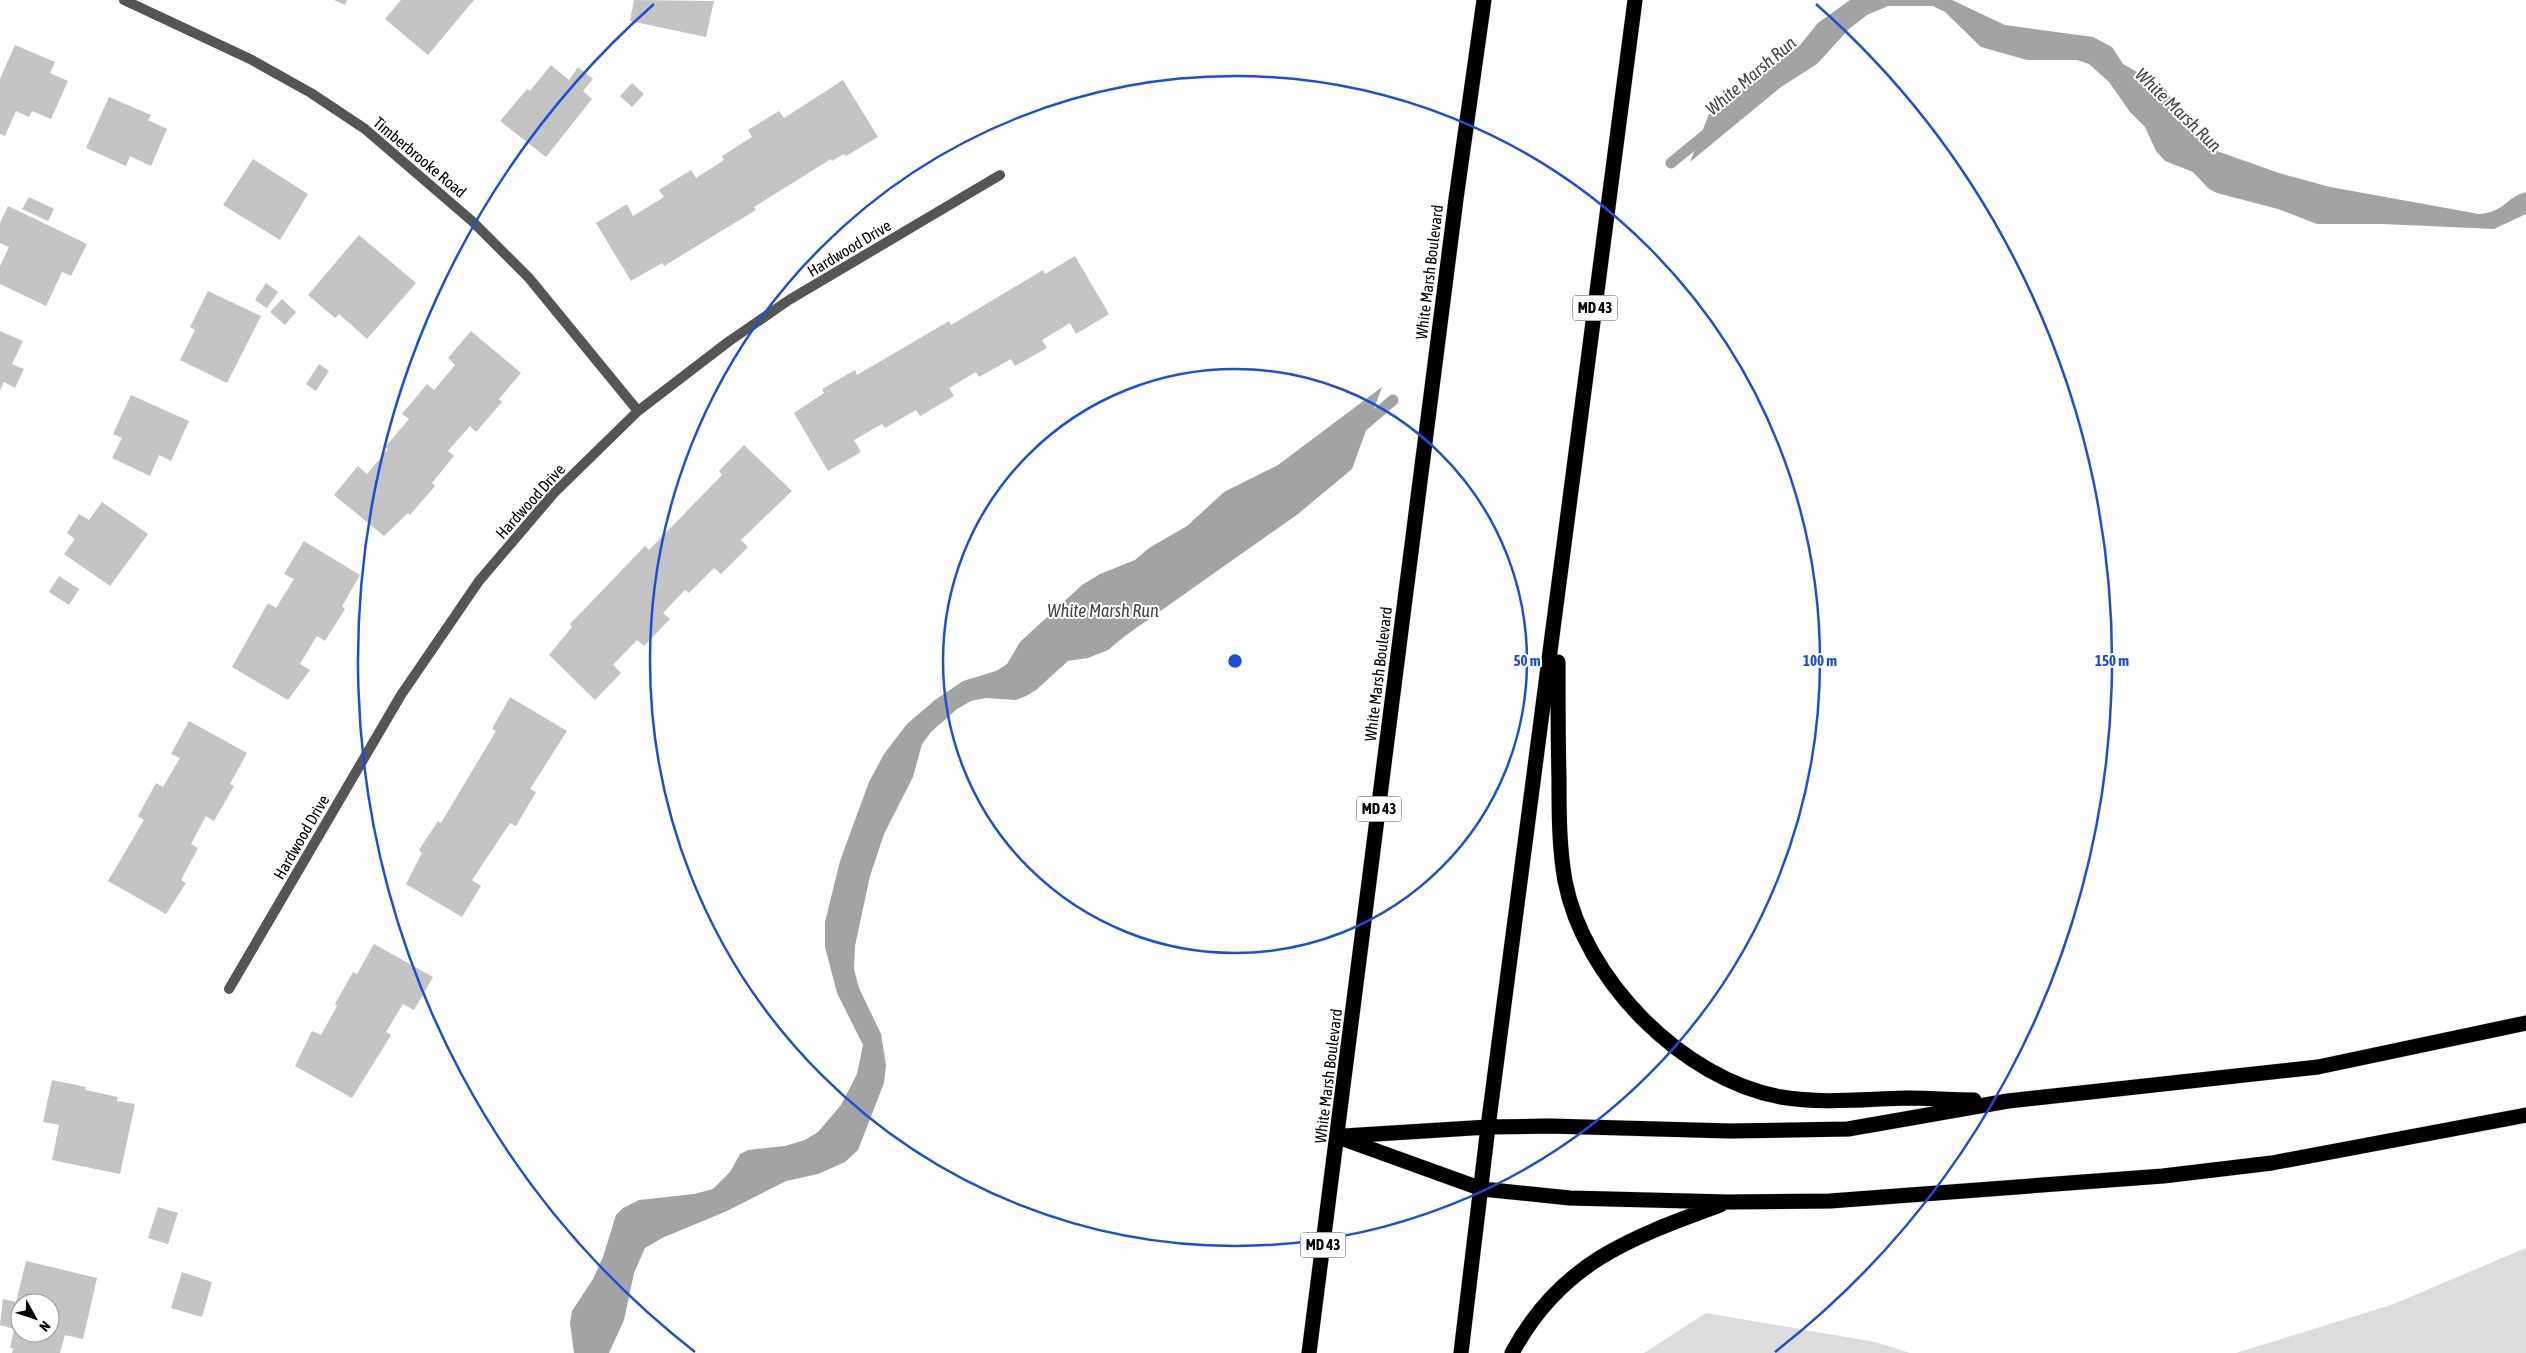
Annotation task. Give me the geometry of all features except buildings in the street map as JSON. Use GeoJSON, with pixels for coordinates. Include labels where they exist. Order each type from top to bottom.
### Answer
{"type":"FeatureCollection","features":[{"type":"Feature","properties":{"kind":"highway","name":"White Marsh Boulevard"},"geometry":{"type":"LineString","coordinates":[[1309,1353],[1451,238],[1484,0]]}},
{"type":"Feature","properties":{"kind":"highway","name":"MD 43"},"geometry":{"type":"LineString","coordinates":[[1461,1353],[1488,1127],[1635,0]]}},
{"type":"Feature","properties":{"kind":"highway"},"geometry":{"type":"LineString","coordinates":[[1557,604],[1559,831],[1566,883],[1580,925],[1594,955],[1632,1008],[1667,1042],[1689,1059],[1737,1084],[1780,1097],[1817,1100],[1907,1098],[2008,1102]]}},
{"type":"Feature","properties":{"kind":"highway"},"geometry":{"type":"LineString","coordinates":[[1338,1137],[1488,1127],[1549,1126],[1730,1131],[1848,1129],[2008,1102],[2318,1068],[2526,1023]]}},
{"type":"Feature","properties":{"kind":"highway"},"geometry":{"type":"LineString","coordinates":[[1338,1137],[1482,1188],[1570,1198],[1727,1202],[1830,1201],[2163,1176],[2272,1162],[2526,1115]]}},
{"type":"Feature","properties":{"kind":"highway"},"geometry":{"type":"LineString","coordinates":[[1512,1353],[1523,1332],[1543,1305],[1553,1294],[1591,1263],[1615,1249],[1667,1225],[1727,1202]]}},
{"type":"Feature","properties":{"kind":"street","name":"Timberbrooke Road"},"geometry":{"type":"LineString","coordinates":[[124,0],[250,59],[310,93],[365,129],[472,221],[529,278],[638,411]]}},
{"type":"Feature","properties":{"kind":"street","name":"Hardwood Drive"},"geometry":{"type":"LineString","coordinates":[[229,989],[401,695],[478,581],[554,494],[638,411],[728,342],[789,300],[1000,175]]}},
{"type":"Feature","properties":{"kind":"shaded area"},"geometry":{"type":"Polygon","coordinates":[[[2526,1248],[2526,1353],[2236,1353],[2391,1305],[2526,1248]]]}},
{"type":"Feature","properties":{"kind":"shaded area"},"geometry":{"type":"Polygon","coordinates":[[[1706,1313],[1875,1342],[1910,1353],[1644,1353],[1706,1313]]]}},
{"type":"Feature","properties":{"kind":"water","name":"White Marsh Run"},"geometry":{"type":"Polygon","coordinates":[[[1850,0],[1952,0],[2005,25],[2093,37],[2112,47],[2123,64],[2165,88],[2187,124],[2201,140],[2214,150],[2279,173],[2330,187],[2479,214],[2494,211],[2526,192],[2526,214],[2494,229],[2383,224],[2317,224],[2278,209],[2217,193],[2209,189],[2193,172],[2165,161],[2156,151],[2145,127],[2130,112],[2109,82],[2089,64],[2077,60],[2027,60],[1981,47],[1945,12],[1933,6],[1888,6],[1867,15],[1849,29],[1817,64],[1781,87],[1690,162],[1709,114],[1800,45],[1818,23],[1850,0]]]}},
{"type":"Feature","properties":{"kind":"water","name":"White Marsh Run"},"geometry":{"type":"Polygon","coordinates":[[[1382,387],[1352,469],[1298,514],[1108,650],[1088,658],[1068,661],[1036,690],[1016,700],[986,698],[971,701],[957,709],[931,732],[922,744],[913,777],[884,834],[870,876],[855,946],[854,969],[859,988],[881,1034],[886,1065],[884,1083],[858,1150],[845,1162],[818,1174],[786,1181],[727,1211],[662,1238],[645,1248],[634,1273],[624,1320],[609,1353],[574,1353],[570,1323],[572,1311],[593,1279],[603,1257],[616,1215],[623,1208],[639,1200],[694,1194],[713,1189],[730,1172],[740,1154],[748,1150],[785,1146],[805,1140],[818,1132],[841,1105],[857,1074],[863,1045],[837,993],[825,947],[825,922],[840,861],[869,782],[884,754],[907,724],[935,700],[963,681],[996,671],[1007,664],[1020,642],[1082,585],[1100,574],[1135,560],[1149,548],[1187,526],[1224,492],[1278,465],[1382,387]]]}},
{"type":"Feature","properties":{"kind":"waterway","name":"White Marsh Run"},"geometry":{"type":"LineString","coordinates":[[1671,163],[1710,131]]}},
{"type":"Feature","properties":{"kind":"waterway","name":"White Marsh Run"},"geometry":{"type":"LineString","coordinates":[[1358,430],[1393,400]]}}]}
